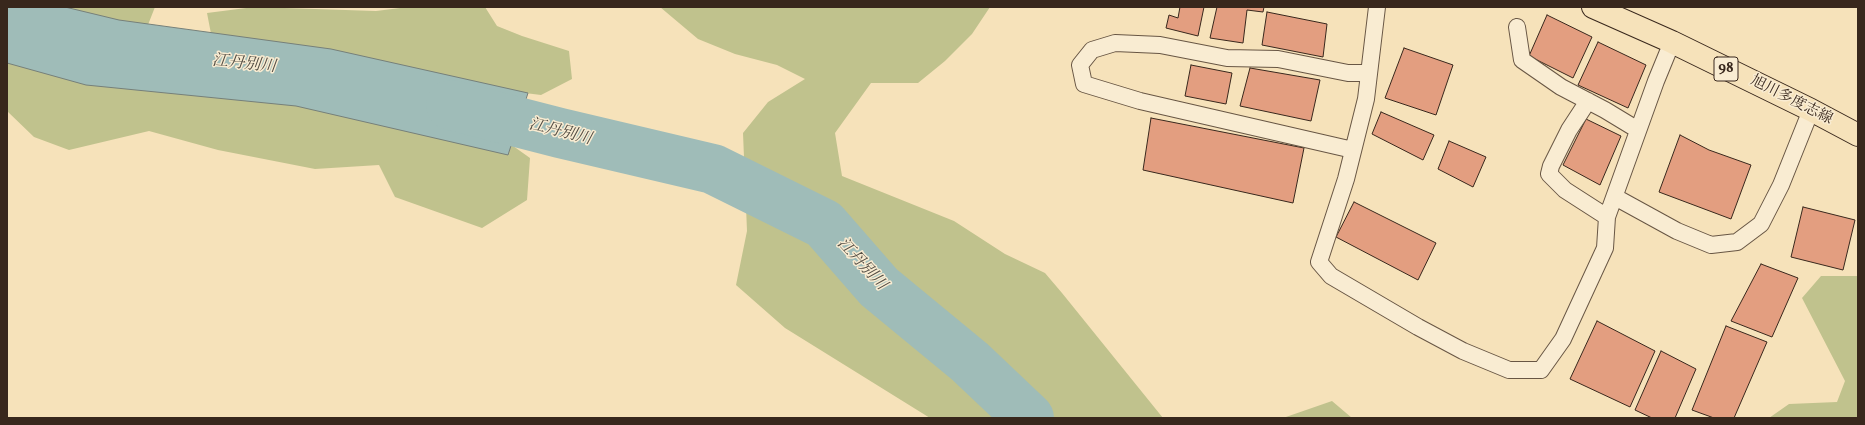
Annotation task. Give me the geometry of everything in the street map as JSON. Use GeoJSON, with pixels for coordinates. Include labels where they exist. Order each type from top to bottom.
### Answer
{"type":"FeatureCollection","features":[{"type":"Feature","properties":{"kind":"main road","name":"旭川多度志線"},"geometry":{"type":"LineString","coordinates":[[1593,7],[1672,42],[1811,110],[1858,135]]}},
{"type":"Feature","properties":{"kind":"lane"},"geometry":{"type":"LineString","coordinates":[[1377,7],[1366,99],[1346,179],[1319,262],[1331,276],[1418,327],[1463,351],[1509,370],[1541,370],[1563,339],[1606,248],[1607,217],[1638,130],[1672,42]]}},
{"type":"Feature","properties":{"kind":"lane"},"geometry":{"type":"LineString","coordinates":[[1517,27],[1522,60],[1562,87],[1638,130]]}},
{"type":"Feature","properties":{"kind":"lane"},"geometry":{"type":"LineString","coordinates":[[1353,150],[1140,101],[1084,84],[1080,65],[1092,50],[1115,43],[1160,45],[1227,58],[1278,59],[1348,73],[1369,73]]}},
{"type":"Feature","properties":{"kind":"lane"},"geometry":{"type":"LineString","coordinates":[[1588,101],[1569,130],[1551,166],[1549,174],[1565,190],[1607,217]]}},
{"type":"Feature","properties":{"kind":"lane"},"geometry":{"type":"LineString","coordinates":[[1615,197],[1677,231],[1711,245],[1737,242],[1761,224],[1781,185],[1811,110]]}},
{"type":"Feature","properties":{"kind":"green space"},"geometry":{"type":"Polygon","coordinates":[[[7,7],[155,7],[142,40],[7,7]]]}},
{"type":"Feature","properties":{"kind":"green space"},"geometry":{"type":"Polygon","coordinates":[[[254,7],[376,11],[408,7],[485,7],[497,26],[522,36],[569,51],[572,79],[541,95],[429,81],[213,44],[207,13],[254,7]]]}},
{"type":"Feature","properties":{"kind":"green space"},"geometry":{"type":"Polygon","coordinates":[[[660,7],[990,7],[972,34],[945,61],[918,83],[871,83],[835,133],[842,176],[954,221],[1005,254],[1045,273],[1163,418],[930,418],[785,328],[736,285],[747,231],[743,133],[768,102],[805,79],[777,65],[735,54],[698,39],[660,7]]]}},
{"type":"Feature","properties":{"kind":"green space"},"geometry":{"type":"Polygon","coordinates":[[[7,52],[492,131],[530,158],[527,200],[482,228],[395,197],[379,165],[315,169],[218,150],[149,131],[69,150],[34,137],[7,111],[7,52]]]}},
{"type":"Feature","properties":{"kind":"green space"},"geometry":{"type":"Polygon","coordinates":[[[1821,276],[1858,276],[1858,418],[1769,418],[1789,404],[1837,402],[1845,381],[1802,298],[1821,276]]]}},
{"type":"Feature","properties":{"kind":"green space"},"geometry":{"type":"Polygon","coordinates":[[[1332,401],[1352,418],[1283,418],[1332,401]]]}},
{"type":"Feature","properties":{"kind":"water"},"geometry":{"type":"Polygon","coordinates":[[[7,7],[65,7],[119,20],[331,49],[528,93],[508,155],[296,106],[86,85],[7,63],[7,7]]]}},
{"type":"Feature","properties":{"kind":"building"},"geometry":{"type":"Polygon","coordinates":[[[1180,7],[1204,7],[1198,36],[1166,28],[1169,15],[1178,18],[1180,7]]]}},
{"type":"Feature","properties":{"kind":"building"},"geometry":{"type":"Polygon","coordinates":[[[1217,7],[1264,7],[1263,12],[1247,10],[1243,43],[1210,38],[1217,7]]]}},
{"type":"Feature","properties":{"kind":"building"},"geometry":{"type":"Polygon","coordinates":[[[1267,12],[1327,24],[1323,57],[1262,45],[1267,12]]]}},
{"type":"Feature","properties":{"kind":"building"},"geometry":{"type":"Polygon","coordinates":[[[1547,15],[1592,37],[1573,78],[1529,56],[1547,15]]]}},
{"type":"Feature","properties":{"kind":"building"},"geometry":{"type":"Polygon","coordinates":[[[1598,42],[1646,65],[1628,108],[1578,85],[1598,42]]]}},
{"type":"Feature","properties":{"kind":"building"},"geometry":{"type":"Polygon","coordinates":[[[1404,48],[1453,65],[1436,115],[1385,98],[1404,48]]]}},
{"type":"Feature","properties":{"kind":"building"},"geometry":{"type":"Polygon","coordinates":[[[1191,65],[1232,73],[1226,104],[1185,96],[1191,65]]]}},
{"type":"Feature","properties":{"kind":"building"},"geometry":{"type":"Polygon","coordinates":[[[1250,68],[1320,80],[1311,121],[1240,106],[1250,68]]]}},
{"type":"Feature","properties":{"kind":"building"},"geometry":{"type":"Polygon","coordinates":[[[1381,112],[1434,135],[1423,160],[1372,134],[1381,112]]]}},
{"type":"Feature","properties":{"kind":"building"},"geometry":{"type":"Polygon","coordinates":[[[1151,118],[1304,148],[1293,203],[1143,170],[1151,118]]]}},
{"type":"Feature","properties":{"kind":"building"},"geometry":{"type":"Polygon","coordinates":[[[1586,119],[1621,136],[1600,185],[1563,165],[1586,119]]]}},
{"type":"Feature","properties":{"kind":"building"},"geometry":{"type":"Polygon","coordinates":[[[1680,135],[1709,150],[1751,165],[1731,219],[1659,192],[1680,135]]]}},
{"type":"Feature","properties":{"kind":"building"},"geometry":{"type":"Polygon","coordinates":[[[1449,141],[1486,157],[1473,187],[1438,169],[1449,141]]]}},
{"type":"Feature","properties":{"kind":"building"},"geometry":{"type":"Polygon","coordinates":[[[1354,202],[1436,243],[1418,280],[1336,237],[1354,202]]]}},
{"type":"Feature","properties":{"kind":"building"},"geometry":{"type":"Polygon","coordinates":[[[1803,207],[1855,220],[1843,270],[1791,257],[1803,207]]]}},
{"type":"Feature","properties":{"kind":"building"},"geometry":{"type":"Polygon","coordinates":[[[1761,264],[1798,278],[1772,337],[1731,321],[1761,264]]]}},
{"type":"Feature","properties":{"kind":"building"},"geometry":{"type":"Polygon","coordinates":[[[1597,321],[1655,351],[1630,407],[1570,379],[1597,321]]]}},
{"type":"Feature","properties":{"kind":"building"},"geometry":{"type":"Polygon","coordinates":[[[1726,326],[1767,342],[1734,418],[1714,418],[1692,410],[1726,326]]]}},
{"type":"Feature","properties":{"kind":"building"},"geometry":{"type":"Polygon","coordinates":[[[1661,351],[1696,369],[1675,418],[1652,418],[1635,410],[1661,351]]]}},
{"type":"Feature","properties":{"kind":"waterway","name":"江丹別川"},"geometry":{"type":"LineString","coordinates":[[451,105],[560,133],[713,169],[824,224],[879,287],[970,362],[1029,418]]}}]}
